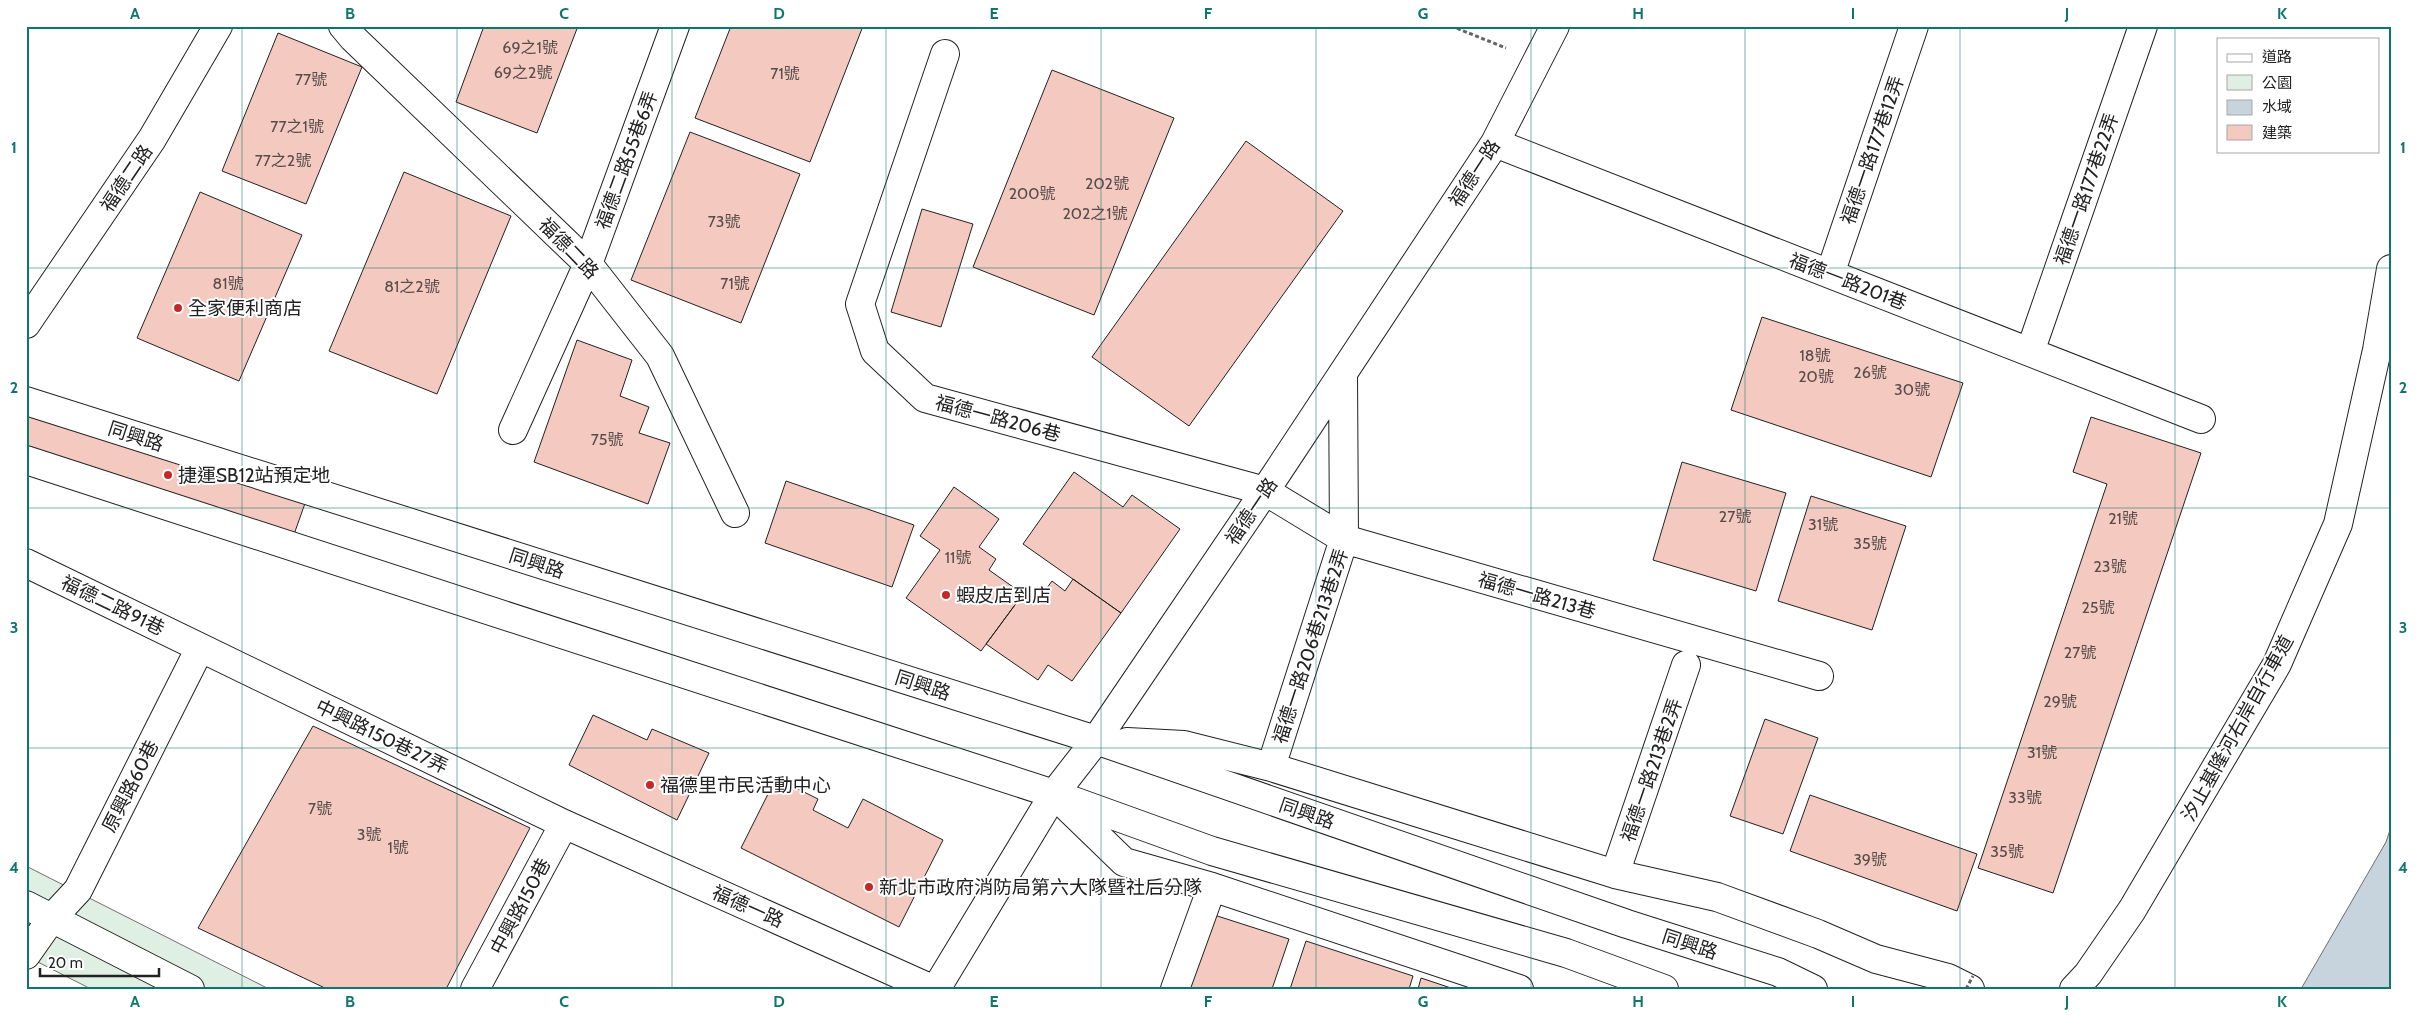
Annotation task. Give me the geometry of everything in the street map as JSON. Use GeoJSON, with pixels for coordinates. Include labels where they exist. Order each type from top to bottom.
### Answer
{"type":"FeatureCollection","features":[{"type":"Feature","properties":{"kind":"street","name":"福德二路"},"geometry":{"type":"LineString","coordinates":[[26,324],[152,139],[218,26]]}},
{"type":"Feature","properties":{"kind":"street","name":"福德二路"},"geometry":{"type":"LineString","coordinates":[[343,26],[353,38],[588,264],[660,356],[735,513]]}},
{"type":"Feature","properties":{"kind":"street","name":"福德二路55巷6弄"},"geometry":{"type":"LineString","coordinates":[[512,430],[588,264],[675,26]]}},
{"type":"Feature","properties":{"kind":"street","name":"福德一路"},"geometry":{"type":"LineString","coordinates":[[564,824],[934,989],[1054,794],[1096,740],[1265,492],[1495,143],[1555,26]]}},
{"type":"Feature","properties":{"kind":"street","name":"福德一路177巷12弄"},"geometry":{"type":"LineString","coordinates":[[1830,274],[1914,26]]}},
{"type":"Feature","properties":{"kind":"street","name":"福德一路177巷22弄"},"geometry":{"type":"LineString","coordinates":[[2030,352],[2142,26]]}},
{"type":"Feature","properties":{"kind":"street","name":"福德一路206巷"},"geometry":{"type":"LineString","coordinates":[[945,54],[860,304],[875,351],[924,398],[1265,492]]}},
{"type":"Feature","properties":{"kind":"street","name":"福德一路201巷"},"geometry":{"type":"LineString","coordinates":[[1495,143],[2201,419]]}},
{"type":"Feature","properties":{"kind":"street","name":"汐止基隆河右岸自行車道"},"geometry":{"type":"LineString","coordinates":[[2074,989],[2088,974],[2132,910],[2277,664],[2338,524],[2377,350],[2391,269]]}},
{"type":"Feature","properties":{"kind":"street","name":"福德一路206巷213巷2弄"},"geometry":{"type":"LineString","coordinates":[[1270,767],[1344,539],[1343,374]]}},
{"type":"Feature","properties":{"kind":"street","name":"同興路"},"geometry":{"type":"LineString","coordinates":[[26,401],[1096,740],[1627,924],[1778,972],[1813,989]]}},
{"type":"Feature","properties":{"kind":"street"},"geometry":{"type":"LineString","coordinates":[[26,460],[1054,794],[1212,851],[1566,953],[1664,989]]}},
{"type":"Feature","properties":{"kind":"street","name":"福德一路213巷"},"geometry":{"type":"LineString","coordinates":[[1265,492],[1344,539],[1820,676]]}},
{"type":"Feature","properties":{"kind":"street","name":"福德二路91巷"},"geometry":{"type":"LineString","coordinates":[[26,563],[200,648]]}},
{"type":"Feature","properties":{"kind":"street","name":"中興路150巷27弄"},"geometry":{"type":"LineString","coordinates":[[200,648],[564,824]]}},
{"type":"Feature","properties":{"kind":"street","name":"原興路60巷"},"geometry":{"type":"LineString","coordinates":[[26,955],[52,918],[78,890],[200,648]]}},
{"type":"Feature","properties":{"kind":"street","name":"福德一路213巷2弄"},"geometry":{"type":"LineString","coordinates":[[1615,874],[1686,665]]}},
{"type":"Feature","properties":{"kind":"street"},"geometry":{"type":"LineString","coordinates":[[1096,740],[1184,745],[1270,767],[1615,874],[1717,897],[1818,934],[1876,959],[1970,984]]}},
{"type":"Feature","properties":{"kind":"street"},"geometry":{"type":"LineString","coordinates":[[1054,794],[1124,862],[1212,887],[1519,989]]}},
{"type":"Feature","properties":{"kind":"street","name":"中興路150巷"},"geometry":{"type":"LineString","coordinates":[[475,989],[564,824]]}},
{"type":"Feature","properties":{"kind":"street"},"geometry":{"type":"LineString","coordinates":[[1176,989],[1212,887]]}},
{"type":"Feature","properties":{"kind":"street"},"geometry":{"type":"LineString","coordinates":[[26,905],[190,989]]}},
{"type":"Feature","properties":{"kind":"path"},"geometry":{"type":"LineString","coordinates":[[1451,26],[1537,61]]}},
{"type":"Feature","properties":{"kind":"green space"},"geometry":{"type":"Polygon","coordinates":[[[26,866],[269,989],[91,989],[26,956],[26,866]]]}},
{"type":"Feature","properties":{"kind":"water"},"geometry":{"type":"Polygon","coordinates":[[[2391,827],[2391,989],[2301,989],[2386,842],[2391,827]]]}},
{"type":"Feature","properties":{"kind":"building"},"geometry":{"type":"Polygon","coordinates":[[[484,26],[578,26],[537,133],[456,102],[484,26]]]}},
{"type":"Feature","properties":{"kind":"building"},"geometry":{"type":"Polygon","coordinates":[[[731,26],[863,26],[810,162],[695,118],[731,26]]]}},
{"type":"Feature","properties":{"kind":"building"},"geometry":{"type":"Polygon","coordinates":[[[278,33],[362,67],[306,204],[222,171],[278,33]]]}},
{"type":"Feature","properties":{"kind":"building"},"geometry":{"type":"Polygon","coordinates":[[[1052,70],[1174,118],[1094,315],[973,267],[1052,70]]]}},
{"type":"Feature","properties":{"kind":"building"},"geometry":{"type":"Polygon","coordinates":[[[690,132],[800,174],[741,323],[631,280],[690,132]]]}},
{"type":"Feature","properties":{"kind":"building"},"geometry":{"type":"Polygon","coordinates":[[[1246,141],[1343,211],[1189,426],[1092,357],[1246,141]]]}},
{"type":"Feature","properties":{"kind":"building"},"geometry":{"type":"Polygon","coordinates":[[[404,172],[511,216],[437,394],[329,351],[404,172]]]}},
{"type":"Feature","properties":{"kind":"building"},"geometry":{"type":"Polygon","coordinates":[[[200,192],[302,235],[239,381],[137,338],[200,192]]]}},
{"type":"Feature","properties":{"kind":"building"},"geometry":{"type":"Polygon","coordinates":[[[922,209],[973,224],[941,327],[891,312],[922,209]]]}},
{"type":"Feature","properties":{"kind":"building"},"geometry":{"type":"Polygon","coordinates":[[[1762,317],[1963,383],[1931,477],[1731,410],[1762,317]]]}},
{"type":"Feature","properties":{"kind":"building"},"geometry":{"type":"Polygon","coordinates":[[[577,340],[632,360],[620,396],[649,407],[639,433],[670,443],[648,504],[534,462],[577,340]]]}},
{"type":"Feature","properties":{"kind":"building","name":"捷運SB12站預定地"},"geometry":{"type":"Polygon","coordinates":[[[26,404],[308,495],[292,540],[26,456],[26,404]]]}},
{"type":"Feature","properties":{"kind":"building"},"geometry":{"type":"Polygon","coordinates":[[[2091,417],[2201,453],[2053,893],[1978,868],[2107,484],[2073,472],[2091,417]]]}},
{"type":"Feature","properties":{"kind":"building"},"geometry":{"type":"Polygon","coordinates":[[[1682,462],[1786,493],[1756,591],[1653,560],[1682,462]]]}},
{"type":"Feature","properties":{"kind":"building"},"geometry":{"type":"Polygon","coordinates":[[[1074,472],[1123,507],[1132,495],[1180,529],[1121,613],[1023,544],[1074,472]]]}},
{"type":"Feature","properties":{"kind":"building"},"geometry":{"type":"Polygon","coordinates":[[[786,481],[914,525],[892,587],[765,543],[786,481]]]}},
{"type":"Feature","properties":{"kind":"building"},"geometry":{"type":"Polygon","coordinates":[[[954,487],[999,519],[979,547],[996,559],[989,570],[1023,594],[981,651],[906,598],[940,550],[920,536],[954,487]]]}},
{"type":"Feature","properties":{"kind":"building"},"geometry":{"type":"Polygon","coordinates":[[[1811,496],[1906,526],[1872,630],[1778,601],[1811,496]]]}},
{"type":"Feature","properties":{"kind":"building"},"geometry":{"type":"Polygon","coordinates":[[[1073,579],[1121,613],[1072,681],[1048,665],[1038,680],[986,644],[1023,594],[1036,603],[1052,581],[1065,591],[1073,579]]]}},
{"type":"Feature","properties":{"kind":"building","name":"福德里市民活動中心"},"geometry":{"type":"Polygon","coordinates":[[[593,715],[647,740],[652,729],[709,753],[677,820],[569,765],[593,715]]]}},
{"type":"Feature","properties":{"kind":"building"},"geometry":{"type":"Polygon","coordinates":[[[1765,719],[1818,738],[1783,834],[1730,816],[1765,719]]]}},
{"type":"Feature","properties":{"kind":"building"},"geometry":{"type":"Polygon","coordinates":[[[313,726],[530,828],[446,989],[327,989],[198,928],[313,726]]]}},
{"type":"Feature","properties":{"kind":"building","name":"新北市政府消防局第六大隊暨社后分隊"},"geometry":{"type":"Polygon","coordinates":[[[776,778],[818,799],[813,810],[848,828],[863,799],[943,840],[899,927],[741,848],[776,778]]]}},
{"type":"Feature","properties":{"kind":"building"},"geometry":{"type":"Polygon","coordinates":[[[1810,795],[1977,854],[1957,911],[1790,851],[1810,795]]]}},
{"type":"Feature","properties":{"kind":"building"},"geometry":{"type":"Polygon","coordinates":[[[1208,913],[1289,939],[1272,989],[1183,989],[1208,913]]]}},
{"type":"Feature","properties":{"kind":"building"},"geometry":{"type":"Polygon","coordinates":[[[1306,941],[1413,976],[1409,989],[1290,989],[1306,941]]]}},
{"type":"Feature","properties":{"kind":"building"},"geometry":{"type":"Polygon","coordinates":[[[1421,978],[1454,989],[1418,989],[1421,978]]]}},
{"type":"Feature","properties":{"kind":"place","name":"全家便利商店"},"geometry":{"type":"Point","coordinates":[178,308]}},
{"type":"Feature","properties":{"kind":"place","name":"捷運SB12站預定地"},"geometry":{"type":"Point","coordinates":[168,475]}},
{"type":"Feature","properties":{"kind":"place","name":"蝦皮店到店"},"geometry":{"type":"Point","coordinates":[946,595]}},
{"type":"Feature","properties":{"kind":"place","name":"福德里市民活動中心"},"geometry":{"type":"Point","coordinates":[650,785]}},
{"type":"Feature","properties":{"kind":"place","name":"新北市政府消防局第六大隊暨社后分隊"},"geometry":{"type":"Point","coordinates":[869,887]}}]}
